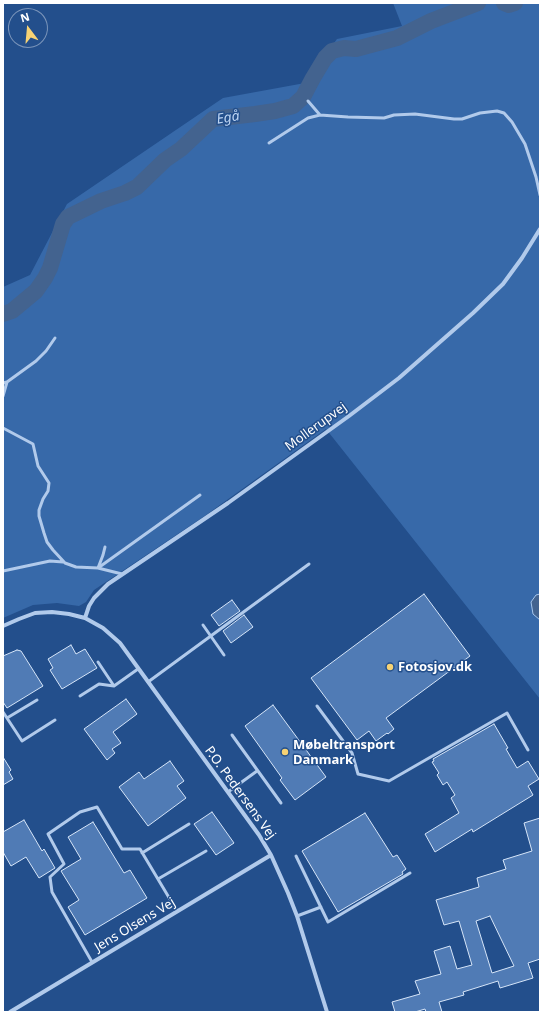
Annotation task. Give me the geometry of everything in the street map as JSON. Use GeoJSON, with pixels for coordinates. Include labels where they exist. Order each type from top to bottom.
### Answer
{"type":"FeatureCollection","features":[{"type":"Feature","properties":{"kind":"street","name":"Mollerupvej"},"geometry":{"type":"LineString","coordinates":[[85,618],[89,606],[94,598],[108,584],[228,503],[399,378],[473,313],[503,284],[522,258],[540,229]]}},
{"type":"Feature","properties":{"kind":"street","name":"P.O. Pedersens Vej"},"geometry":{"type":"LineString","coordinates":[[3,626],[19,618],[52,612],[85,618],[103,628],[120,644],[260,835],[271,855],[297,916],[327,1012]]}},
{"type":"Feature","properties":{"kind":"street","name":"Jens Olsens Vej"},"geometry":{"type":"LineString","coordinates":[[10,1012],[271,855]]}},
{"type":"Feature","properties":{"kind":"lane"},"geometry":{"type":"LineString","coordinates":[[308,101],[320,115]]}},
{"type":"Feature","properties":{"kind":"lane"},"geometry":{"type":"LineString","coordinates":[[269,143],[308,118],[320,115],[384,118],[415,114],[462,119],[489,111],[497,111],[504,113],[512,122],[525,144],[540,195]]}},
{"type":"Feature","properties":{"kind":"lane"},"geometry":{"type":"LineString","coordinates":[[3,396],[5,382],[36,361],[46,351],[55,338]]}},
{"type":"Feature","properties":{"kind":"lane"},"geometry":{"type":"LineString","coordinates":[[3,428],[33,444],[38,466],[50,482],[48,491],[43,499],[39,516],[47,542],[65,563]]}},
{"type":"Feature","properties":{"kind":"lane"},"geometry":{"type":"LineString","coordinates":[[98,568],[200,495]]}},
{"type":"Feature","properties":{"kind":"lane"},"geometry":{"type":"LineString","coordinates":[[98,568],[105,547]]}},
{"type":"Feature","properties":{"kind":"lane"},"geometry":{"type":"LineString","coordinates":[[3,571],[50,560],[76,567],[98,568],[122,574]]}},
{"type":"Feature","properties":{"kind":"lane"},"geometry":{"type":"LineString","coordinates":[[148,682],[309,564]]}},
{"type":"Feature","properties":{"kind":"lane"},"geometry":{"type":"LineString","coordinates":[[203,625],[224,656]]}},
{"type":"Feature","properties":{"kind":"lane"},"geometry":{"type":"LineString","coordinates":[[98,662],[114,686]]}},
{"type":"Feature","properties":{"kind":"lane"},"geometry":{"type":"LineString","coordinates":[[80,696],[99,684],[114,686],[138,669]]}},
{"type":"Feature","properties":{"kind":"lane"},"geometry":{"type":"LineString","coordinates":[[7,718],[37,700]]}},
{"type":"Feature","properties":{"kind":"lane"},"geometry":{"type":"LineString","coordinates":[[318,706],[352,753],[358,774],[390,781],[507,713],[528,750]]}},
{"type":"Feature","properties":{"kind":"lane"},"geometry":{"type":"LineString","coordinates":[[3,712],[22,741],[55,720]]}},
{"type":"Feature","properties":{"kind":"lane"},"geometry":{"type":"LineString","coordinates":[[232,735],[281,803]]}},
{"type":"Feature","properties":{"kind":"lane"},"geometry":{"type":"LineString","coordinates":[[228,792],[257,770]]}},
{"type":"Feature","properties":{"kind":"lane"},"geometry":{"type":"LineString","coordinates":[[92,962],[52,892],[50,877],[64,864],[48,834],[80,812],[97,807],[122,849],[140,849],[178,911]]}},
{"type":"Feature","properties":{"kind":"lane"},"geometry":{"type":"LineString","coordinates":[[142,853],[189,824]]}},
{"type":"Feature","properties":{"kind":"lane"},"geometry":{"type":"LineString","coordinates":[[158,879],[206,851]]}},
{"type":"Feature","properties":{"kind":"lane"},"geometry":{"type":"LineString","coordinates":[[296,856],[328,922],[410,873]]}},
{"type":"Feature","properties":{"kind":"lane"},"geometry":{"type":"LineString","coordinates":[[297,916],[321,907]]}},
{"type":"Feature","properties":{"kind":"shaded area"},"geometry":{"type":"Polygon","coordinates":[[[393,3],[504,3],[509,5],[515,3],[540,3],[540,699],[326,429],[206,515],[94,590],[86,602],[79,606],[57,603],[33,605],[3,618],[3,287],[30,275],[67,204],[223,98],[305,83],[337,39],[402,26],[393,3]],[[475,4],[408,24],[445,17],[475,4]]]}},
{"type":"Feature","properties":{"kind":"shaded area"},"geometry":{"type":"Polygon","coordinates":[[[540,594],[540,620],[533,614],[531,602],[536,595],[540,594]]]}},
{"type":"Feature","properties":{"kind":"building","name":"Fotosjov.dk"},"geometry":{"type":"Polygon","coordinates":[[[424,594],[470,656],[386,718],[394,729],[388,734],[387,733],[376,741],[369,731],[357,740],[311,678],[424,594]]]}},
{"type":"Feature","properties":{"kind":"building"},"geometry":{"type":"Polygon","coordinates":[[[232,600],[240,611],[219,626],[211,615],[232,600]]]}},
{"type":"Feature","properties":{"kind":"building"},"geometry":{"type":"Polygon","coordinates":[[[244,615],[253,627],[231,643],[223,631],[244,615]]]}},
{"type":"Feature","properties":{"kind":"building"},"geometry":{"type":"Polygon","coordinates":[[[71,645],[76,654],[85,649],[97,668],[62,689],[50,670],[53,668],[48,659],[71,645]]]}},
{"type":"Feature","properties":{"kind":"building"},"geometry":{"type":"Polygon","coordinates":[[[17,650],[21,651],[43,686],[7,708],[3,702],[3,656],[17,650]]]}},
{"type":"Feature","properties":{"kind":"building"},"geometry":{"type":"Polygon","coordinates":[[[126,699],[137,714],[113,732],[121,743],[112,749],[115,753],[107,760],[84,729],[126,699]]]}},
{"type":"Feature","properties":{"kind":"building","name":"Møbeltransport Danmark"},"geometry":{"type":"Polygon","coordinates":[[[273,705],[326,777],[295,800],[280,780],[282,778],[245,726],[273,705]]]}},
{"type":"Feature","properties":{"kind":"building"},"geometry":{"type":"Polygon","coordinates":[[[494,724],[508,748],[506,749],[517,768],[528,761],[539,779],[528,786],[533,795],[473,832],[472,829],[435,852],[425,834],[459,813],[451,798],[455,795],[447,782],[443,785],[437,775],[439,773],[432,762],[434,761],[433,759],[494,724]]]}},
{"type":"Feature","properties":{"kind":"building"},"geometry":{"type":"Polygon","coordinates":[[[3,757],[11,770],[9,772],[13,779],[3,785],[3,757]]]}},
{"type":"Feature","properties":{"kind":"building"},"geometry":{"type":"Polygon","coordinates":[[[170,761],[184,781],[177,786],[186,798],[148,826],[119,787],[139,772],[144,779],[170,761]]]}},
{"type":"Feature","properties":{"kind":"building"},"geometry":{"type":"Polygon","coordinates":[[[212,812],[234,843],[216,855],[194,824],[212,812]]]}},
{"type":"Feature","properties":{"kind":"building"},"geometry":{"type":"Polygon","coordinates":[[[365,813],[393,857],[397,855],[406,869],[402,872],[403,874],[338,912],[302,851],[365,813]]]}},
{"type":"Feature","properties":{"kind":"building"},"geometry":{"type":"Polygon","coordinates":[[[540,818],[540,959],[528,963],[533,978],[500,988],[498,981],[463,992],[464,995],[439,1002],[442,1012],[426,1012],[425,1009],[415,1012],[395,1012],[392,1002],[420,994],[415,981],[441,974],[434,951],[450,946],[457,969],[472,965],[459,921],[444,925],[436,900],[479,887],[477,878],[506,869],[503,860],[532,851],[524,823],[540,818]],[[490,916],[476,921],[492,973],[514,966],[490,916]]]}},
{"type":"Feature","properties":{"kind":"building"},"geometry":{"type":"Polygon","coordinates":[[[24,820],[42,851],[44,849],[55,868],[39,878],[26,857],[11,866],[3,852],[3,832],[24,820]]]}},
{"type":"Feature","properties":{"kind":"building"},"geometry":{"type":"Polygon","coordinates":[[[93,822],[124,873],[130,870],[147,898],[85,935],[68,907],[79,900],[61,871],[81,859],[68,837],[93,822]]]}},
{"type":"Feature","properties":{"kind":"waterway","name":"Egå"},"geometry":{"type":"LineString","coordinates":[[3,314],[12,311],[36,291],[45,278],[50,268],[63,224],[68,217],[101,201],[125,193],[137,187],[165,160],[181,149],[213,119],[275,111],[293,106],[303,97],[325,58],[332,51],[344,48],[356,49],[397,38],[431,21],[478,3]]}},
{"type":"Feature","properties":{"kind":"waterway","name":"Egå"},"geometry":{"type":"LineString","coordinates":[[504,3],[509,5],[515,3]]}},
{"type":"Feature","properties":{"kind":"place","name":"Fotosjov.dk"},"geometry":{"type":"Point","coordinates":[390,667]}},
{"type":"Feature","properties":{"kind":"place","name":"Møbeltransport Danmark"},"geometry":{"type":"Point","coordinates":[285,752]}}]}
